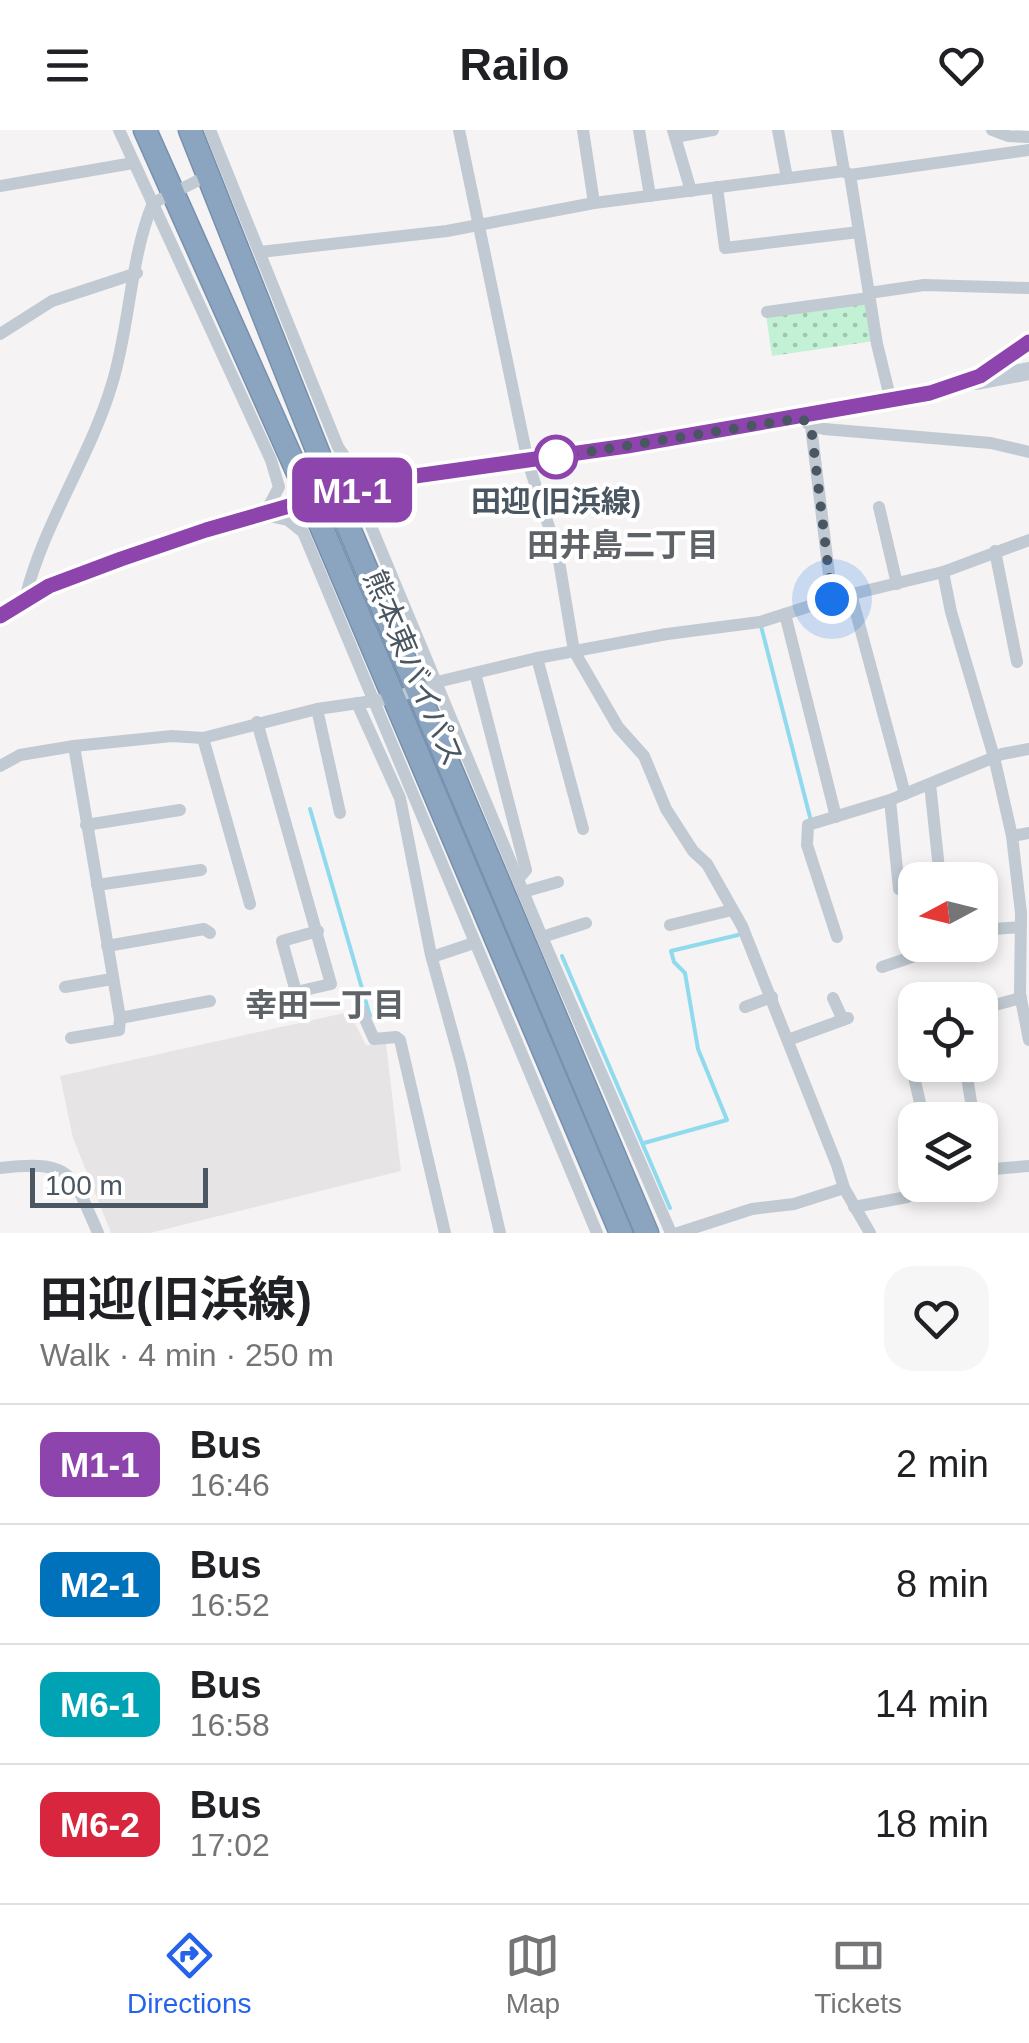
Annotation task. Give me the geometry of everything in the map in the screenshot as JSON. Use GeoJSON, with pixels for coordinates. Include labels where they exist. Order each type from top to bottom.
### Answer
{"type":"FeatureCollection","features":[{"type":"Feature","properties":{"kind":"highway","name":"熊本東バイパス"},"geometry":{"type":"LineString","coordinates":[[145,130],[161,198],[216,286],[310,500],[384,700],[621,1233]]}},
{"type":"Feature","properties":{"kind":"highway","name":"熊本東バイパス"},"geometry":{"type":"LineString","coordinates":[[190,130],[217,171],[334,495],[427,685],[647,1233]]}},
{"type":"Feature","properties":{"kind":"main road"},"geometry":{"type":"LineString","coordinates":[[966,382],[1029,342]]}},
{"type":"Feature","properties":{"kind":"main road"},"geometry":{"type":"LineString","coordinates":[[0,616],[49,586],[121,559],[206,530],[387,480],[806,422],[966,382],[1029,371]]}},
{"type":"Feature","properties":{"kind":"street"},"geometry":{"type":"LineString","coordinates":[[119,130],[133,163],[161,198],[272,460],[280,487],[264,515],[288,520],[303,532],[384,700],[474,943],[598,1233]]}},
{"type":"Feature","properties":{"kind":"street"},"geometry":{"type":"LineString","coordinates":[[210,130],[217,171],[260,252],[338,448],[349,465],[362,474],[387,480],[374,506],[371,526],[427,685],[676,1233],[752,1209],[810,1200],[844,1188]]}},
{"type":"Feature","properties":{"kind":"street"},"geometry":{"type":"LineString","coordinates":[[459,130],[528,462],[558,555],[574,652],[618,728],[644,756],[666,808],[693,851],[707,864],[732,910],[772,997],[844,1188],[870,1233]]}},
{"type":"Feature","properties":{"kind":"street"},"geometry":{"type":"LineString","coordinates":[[582,130],[594,203]]}},
{"type":"Feature","properties":{"kind":"street"},"geometry":{"type":"LineString","coordinates":[[639,130],[650,196]]}},
{"type":"Feature","properties":{"kind":"street"},"geometry":{"type":"LineString","coordinates":[[691,190],[674,133],[713,130]]}},
{"type":"Feature","properties":{"kind":"street"},"geometry":{"type":"LineString","coordinates":[[778,130],[787,178]]}},
{"type":"Feature","properties":{"kind":"street"},"geometry":{"type":"LineString","coordinates":[[838,130],[891,401]]}},
{"type":"Feature","properties":{"kind":"street"},"geometry":{"type":"LineString","coordinates":[[992,130],[1029,137]]}},
{"type":"Feature","properties":{"kind":"street"},"geometry":{"type":"LineString","coordinates":[[260,252],[480,226],[594,203],[691,190],[1029,150]]}},
{"type":"Feature","properties":{"kind":"street"},"geometry":{"type":"LineString","coordinates":[[0,186],[133,163]]}},
{"type":"Feature","properties":{"kind":"street"},"geometry":{"type":"LineString","coordinates":[[25,600],[33,566],[113,382],[142,230],[161,198],[217,171]]}},
{"type":"Feature","properties":{"kind":"street"},"geometry":{"type":"LineString","coordinates":[[717,187],[725,248],[859,232]]}},
{"type":"Feature","properties":{"kind":"street"},"geometry":{"type":"LineString","coordinates":[[0,334],[52,301],[136,273]]}},
{"type":"Feature","properties":{"kind":"street"},"geometry":{"type":"LineString","coordinates":[[767,312],[924,285],[1029,288]]}},
{"type":"Feature","properties":{"kind":"street"},"geometry":{"type":"LineString","coordinates":[[832,599],[806,422],[991,442],[1029,452]]}},
{"type":"Feature","properties":{"kind":"street"},"geometry":{"type":"LineString","coordinates":[[879,507],[897,584]]}},
{"type":"Feature","properties":{"kind":"street"},"geometry":{"type":"LineString","coordinates":[[0,766],[20,755],[74,746],[172,736],[202,738],[316,709],[384,700],[427,685],[538,658],[667,634],[760,622],[832,599],[943,572],[1029,540]]}},
{"type":"Feature","properties":{"kind":"street"},"geometry":{"type":"LineString","coordinates":[[995,551],[1017,662]]}},
{"type":"Feature","properties":{"kind":"street"},"geometry":{"type":"LineString","coordinates":[[943,572],[1012,836],[1023,917],[1023,989],[1029,1040]]}},
{"type":"Feature","properties":{"kind":"street"},"geometry":{"type":"LineString","coordinates":[[851,594],[905,794]]}},
{"type":"Feature","properties":{"kind":"street"},"geometry":{"type":"LineString","coordinates":[[785,614],[836,817]]}},
{"type":"Feature","properties":{"kind":"street"},"geometry":{"type":"LineString","coordinates":[[538,658],[584,829]]}},
{"type":"Feature","properties":{"kind":"street"},"geometry":{"type":"LineString","coordinates":[[476,673],[526,870],[520,885]]}},
{"type":"Feature","properties":{"kind":"street"},"geometry":{"type":"LineString","coordinates":[[357,703],[400,798],[432,957],[500,1233]]}},
{"type":"Feature","properties":{"kind":"street"},"geometry":{"type":"LineString","coordinates":[[316,709],[340,813]]}},
{"type":"Feature","properties":{"kind":"street"},"geometry":{"type":"LineString","coordinates":[[257,722],[318,931],[330,984],[296,992],[282,941],[318,931]]}},
{"type":"Feature","properties":{"kind":"street"},"geometry":{"type":"LineString","coordinates":[[202,738],[250,904]]}},
{"type":"Feature","properties":{"kind":"street"},"geometry":{"type":"LineString","coordinates":[[71,1038],[119,1030],[120,1018],[74,746]]}},
{"type":"Feature","properties":{"kind":"street"},"geometry":{"type":"LineString","coordinates":[[836,937],[805,832],[808,825],[890,800],[994,758],[1029,749]]}},
{"type":"Feature","properties":{"kind":"street"},"geometry":{"type":"LineString","coordinates":[[930,784],[938,862]]}},
{"type":"Feature","properties":{"kind":"street"},"geometry":{"type":"LineString","coordinates":[[890,800],[898,889]]}},
{"type":"Feature","properties":{"kind":"street"},"geometry":{"type":"LineString","coordinates":[[86,825],[180,810]]}},
{"type":"Feature","properties":{"kind":"street"},"geometry":{"type":"LineString","coordinates":[[1012,836],[1029,833]]}},
{"type":"Feature","properties":{"kind":"street"},"geometry":{"type":"LineString","coordinates":[[96,886],[202,870]]}},
{"type":"Feature","properties":{"kind":"street"},"geometry":{"type":"LineString","coordinates":[[520,885],[558,882]]}},
{"type":"Feature","properties":{"kind":"street"},"geometry":{"type":"LineString","coordinates":[[670,925],[732,910]]}},
{"type":"Feature","properties":{"kind":"street"},"geometry":{"type":"LineString","coordinates":[[998,925],[1023,917]]}},
{"type":"Feature","properties":{"kind":"street"},"geometry":{"type":"LineString","coordinates":[[542,937],[586,923]]}},
{"type":"Feature","properties":{"kind":"street"},"geometry":{"type":"LineString","coordinates":[[107,946],[190,930],[204,929],[210,934]]}},
{"type":"Feature","properties":{"kind":"street"},"geometry":{"type":"LineString","coordinates":[[432,957],[474,943]]}},
{"type":"Feature","properties":{"kind":"street"},"geometry":{"type":"LineString","coordinates":[[882,967],[898,962]]}},
{"type":"Feature","properties":{"kind":"street"},"geometry":{"type":"LineString","coordinates":[[65,987],[112,978]]}},
{"type":"Feature","properties":{"kind":"street"},"geometry":{"type":"LineString","coordinates":[[998,1001],[1023,989]]}},
{"type":"Feature","properties":{"kind":"street"},"geometry":{"type":"LineString","coordinates":[[745,1007],[772,997]]}},
{"type":"Feature","properties":{"kind":"street"},"geometry":{"type":"LineString","coordinates":[[788,1040],[846,1019],[834,998]]}},
{"type":"Feature","properties":{"kind":"street"},"geometry":{"type":"LineString","coordinates":[[120,1018],[210,1001]]}},
{"type":"Feature","properties":{"kind":"street"},"geometry":{"type":"LineString","coordinates":[[361,1010],[374,1039],[400,1040],[445,1233]]}},
{"type":"Feature","properties":{"kind":"street"},"geometry":{"type":"LineString","coordinates":[[0,1168],[56,1166],[70,1177],[98,1233]]}},
{"type":"Feature","properties":{"kind":"street"},"geometry":{"type":"LineString","coordinates":[[998,1166],[1029,1166]]}},
{"type":"Feature","properties":{"kind":"street"},"geometry":{"type":"LineString","coordinates":[[854,1208],[898,1199]]}},
{"type":"Feature","properties":{"kind":"shaded area"},"geometry":{"type":"Polygon","coordinates":[[[349,1012],[366,1045],[386,1044],[401,1171],[150,1233],[111,1233],[73,1138],[60,1076],[349,1012]]]}},
{"type":"Feature","properties":{"kind":"green space"},"geometry":{"type":"Polygon","coordinates":[[[868,300],[874,341],[772,356],[766,315],[868,300]]]}},
{"type":"Feature","properties":{"kind":"waterway"},"geometry":{"type":"LineString","coordinates":[[761,626],[811,821]]}},
{"type":"Feature","properties":{"kind":"waterway"},"geometry":{"type":"LineString","coordinates":[[310,809],[370,1016]]}},
{"type":"Feature","properties":{"kind":"waterway"},"geometry":{"type":"LineString","coordinates":[[644,1143],[727,1120],[698,1049],[685,973],[674,962],[671,951],[738,935]]}},
{"type":"Feature","properties":{"kind":"waterway"},"geometry":{"type":"LineString","coordinates":[[562,956],[670,1208]]}},
{"type":"Feature","properties":{"kind":"bus line","name":"M1-1"},"geometry":{"type":"LineString","coordinates":[[0,616],[49,586],[121,559],[310,500],[387,480],[528,462],[930,393],[980,376],[1029,342]]}},
{"type":"Feature","properties":{"kind":"place","name":"田迎(旧浜線)"},"geometry":{"type":"Point","coordinates":[556,457]}},
{"type":"Feature","properties":{"kind":"district","name":"田井島二丁目"},"geometry":{"type":"Point","coordinates":[623,545]}},
{"type":"Feature","properties":{"kind":"district","name":"幸田一丁目"},"geometry":{"type":"Point","coordinates":[325,1005]}},
{"type":"Feature","properties":{"kind":"route"},"geometry":{"type":"LineString","coordinates":[[556,457],[801,418],[811,426],[832,599]]}}]}
